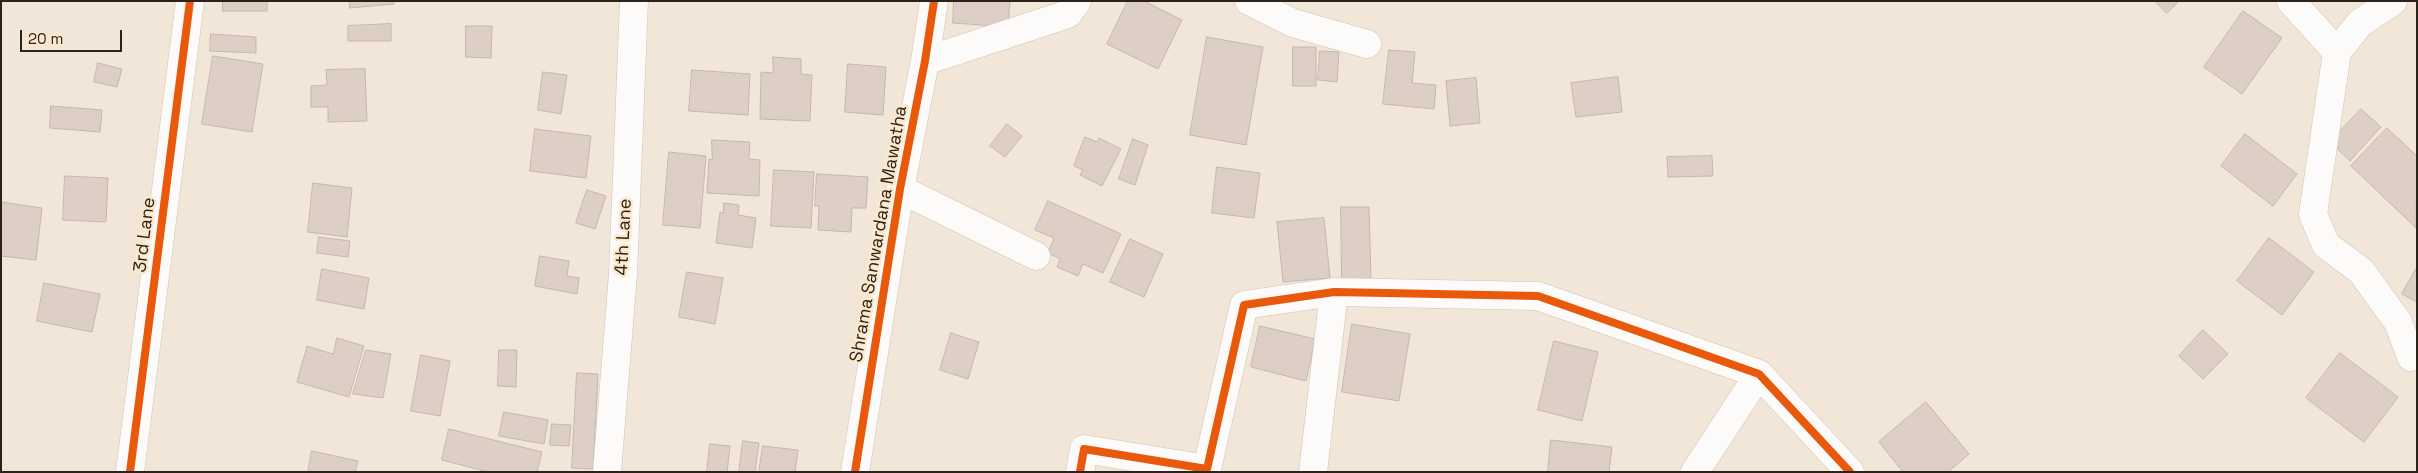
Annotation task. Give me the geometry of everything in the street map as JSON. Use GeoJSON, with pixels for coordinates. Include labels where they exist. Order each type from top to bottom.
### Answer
{"type":"FeatureCollection","features":[{"type":"Feature","properties":{"kind":"street","name":"3rd Lane"},"geometry":{"type":"LineString","coordinates":[[130,472],[190,1]]}},
{"type":"Feature","properties":{"kind":"street","name":"4th Lane"},"geometry":{"type":"LineString","coordinates":[[607,472],[623,274],[634,1]]}},
{"type":"Feature","properties":{"kind":"street","name":"Shrama Sanwardana Mawatha"},"geometry":{"type":"LineString","coordinates":[[855,472],[900,189],[925,61],[934,1]]}},
{"type":"Feature","properties":{"kind":"street"},"geometry":{"type":"LineString","coordinates":[[925,61],[1068,14],[1077,1]]}},
{"type":"Feature","properties":{"kind":"street"},"geometry":{"type":"LineString","coordinates":[[1249,1],[1293,23],[1367,44]]}},
{"type":"Feature","properties":{"kind":"street"},"geometry":{"type":"LineString","coordinates":[[2291,1],[2337,52]]}},
{"type":"Feature","properties":{"kind":"street"},"geometry":{"type":"LineString","coordinates":[[2394,1],[2360,23],[2337,52],[2313,214],[2326,244],[2362,271],[2398,322],[2411,357]]}},
{"type":"Feature","properties":{"kind":"street"},"geometry":{"type":"LineString","coordinates":[[900,189],[1036,256]]}},
{"type":"Feature","properties":{"kind":"street"},"geometry":{"type":"LineString","coordinates":[[1313,472],[1334,292]]}},
{"type":"Feature","properties":{"kind":"street"},"geometry":{"type":"LineString","coordinates":[[1080,472],[1084,449],[1207,469],[1244,305],[1334,292],[1538,296],[1759,374],[1850,472]]}},
{"type":"Feature","properties":{"kind":"street"},"geometry":{"type":"LineString","coordinates":[[1695,472],[1759,374]]}},
{"type":"Feature","properties":{"kind":"building"},"geometry":{"type":"Polygon","coordinates":[[[223,1],[267,1],[267,11],[223,11],[223,1]]]}},
{"type":"Feature","properties":{"kind":"building"},"geometry":{"type":"Polygon","coordinates":[[[350,1],[394,1],[394,4],[350,8],[350,1]]]}},
{"type":"Feature","properties":{"kind":"building"},"geometry":{"type":"Polygon","coordinates":[[[954,1],[1010,1],[1008,27],[953,23],[954,1]]]}},
{"type":"Feature","properties":{"kind":"building"},"geometry":{"type":"Polygon","coordinates":[[[1128,1],[1144,1],[1182,20],[1158,69],[1107,44],[1128,1]]]}},
{"type":"Feature","properties":{"kind":"building"},"geometry":{"type":"Polygon","coordinates":[[[2155,1],[2179,1],[2167,13],[2155,1]]]}},
{"type":"Feature","properties":{"kind":"building"},"geometry":{"type":"Polygon","coordinates":[[[2243,11],[2282,38],[2242,94],[2204,67],[2243,11]]]}},
{"type":"Feature","properties":{"kind":"building"},"geometry":{"type":"Polygon","coordinates":[[[391,24],[391,41],[348,41],[348,26],[391,24]]]}},
{"type":"Feature","properties":{"kind":"building"},"geometry":{"type":"Polygon","coordinates":[[[466,26],[492,26],[491,58],[466,57],[466,26]]]}},
{"type":"Feature","properties":{"kind":"building"},"geometry":{"type":"Polygon","coordinates":[[[211,34],[256,37],[256,53],[210,51],[211,34]]]}},
{"type":"Feature","properties":{"kind":"building"},"geometry":{"type":"Polygon","coordinates":[[[1207,37],[1263,47],[1246,145],[1190,135],[1207,37]]]}},
{"type":"Feature","properties":{"kind":"building"},"geometry":{"type":"Polygon","coordinates":[[[1293,47],[1316,47],[1316,86],[1293,86],[1293,47]]]}},
{"type":"Feature","properties":{"kind":"building"},"geometry":{"type":"Polygon","coordinates":[[[1389,50],[1415,52],[1412,83],[1436,85],[1434,109],[1383,104],[1389,50]]]}},
{"type":"Feature","properties":{"kind":"building"},"geometry":{"type":"Polygon","coordinates":[[[1320,51],[1339,52],[1337,82],[1318,80],[1320,51]]]}},
{"type":"Feature","properties":{"kind":"building"},"geometry":{"type":"Polygon","coordinates":[[[213,56],[263,64],[252,132],[202,124],[213,56]]]}},
{"type":"Feature","properties":{"kind":"building"},"geometry":{"type":"Polygon","coordinates":[[[773,57],[801,59],[801,74],[812,75],[810,121],[760,119],[761,72],[773,73],[773,57]]]}},
{"type":"Feature","properties":{"kind":"building"},"geometry":{"type":"Polygon","coordinates":[[[98,63],[122,69],[117,87],[94,82],[98,63]]]}},
{"type":"Feature","properties":{"kind":"building"},"geometry":{"type":"Polygon","coordinates":[[[848,64],[886,67],[883,115],[845,112],[848,64]]]}},
{"type":"Feature","properties":{"kind":"building"},"geometry":{"type":"Polygon","coordinates":[[[365,69],[367,121],[328,122],[328,107],[311,107],[311,86],[327,85],[326,70],[365,69]]]}},
{"type":"Feature","properties":{"kind":"building"},"geometry":{"type":"Polygon","coordinates":[[[692,70],[750,74],[748,115],[689,111],[692,70]]]}},
{"type":"Feature","properties":{"kind":"building"},"geometry":{"type":"Polygon","coordinates":[[[543,72],[567,75],[561,114],[538,110],[543,72]]]}},
{"type":"Feature","properties":{"kind":"building"},"geometry":{"type":"Polygon","coordinates":[[[1618,77],[1622,112],[1576,117],[1571,83],[1618,77]]]}},
{"type":"Feature","properties":{"kind":"building"},"geometry":{"type":"Polygon","coordinates":[[[1476,78],[1480,123],[1450,126],[1446,81],[1476,78]]]}},
{"type":"Feature","properties":{"kind":"building"},"geometry":{"type":"Polygon","coordinates":[[[51,106],[102,110],[100,132],[50,128],[51,106]]]}},
{"type":"Feature","properties":{"kind":"building"},"geometry":{"type":"Polygon","coordinates":[[[2361,109],[2381,127],[2350,161],[2330,142],[2361,109]]]}},
{"type":"Feature","properties":{"kind":"building"},"geometry":{"type":"Polygon","coordinates":[[[1007,124],[1022,136],[1005,157],[990,146],[1007,124]]]}},
{"type":"Feature","properties":{"kind":"building"},"geometry":{"type":"Polygon","coordinates":[[[2387,128],[2417,156],[2416,228],[2351,166],[2387,128]]]}},
{"type":"Feature","properties":{"kind":"building"},"geometry":{"type":"Polygon","coordinates":[[[535,129],[591,136],[586,178],[530,171],[535,129]]]}},
{"type":"Feature","properties":{"kind":"building"},"geometry":{"type":"Polygon","coordinates":[[[2245,134],[2297,174],[2273,206],[2221,166],[2245,134]]]}},
{"type":"Feature","properties":{"kind":"building"},"geometry":{"type":"Polygon","coordinates":[[[1085,137],[1097,142],[1099,138],[1121,149],[1102,186],[1080,175],[1083,170],[1074,166],[1085,137]]]}},
{"type":"Feature","properties":{"kind":"building"},"geometry":{"type":"Polygon","coordinates":[[[1133,139],[1148,145],[1135,185],[1119,179],[1133,139]]]}},
{"type":"Feature","properties":{"kind":"building"},"geometry":{"type":"Polygon","coordinates":[[[712,140],[750,142],[749,159],[760,160],[759,196],[707,193],[709,159],[712,160],[712,140]]]}},
{"type":"Feature","properties":{"kind":"building"},"geometry":{"type":"Polygon","coordinates":[[[669,152],[706,156],[700,228],[663,225],[669,152]]]}},
{"type":"Feature","properties":{"kind":"building"},"geometry":{"type":"Polygon","coordinates":[[[1712,156],[1713,176],[1668,177],[1667,157],[1712,156]]]}},
{"type":"Feature","properties":{"kind":"building"},"geometry":{"type":"Polygon","coordinates":[[[1217,167],[1260,173],[1254,218],[1212,213],[1217,167]]]}},
{"type":"Feature","properties":{"kind":"building"},"geometry":{"type":"Polygon","coordinates":[[[774,170],[814,172],[811,228],[771,226],[774,170]]]}},
{"type":"Feature","properties":{"kind":"building"},"geometry":{"type":"Polygon","coordinates":[[[817,174],[868,177],[866,208],[852,208],[851,232],[818,230],[819,206],[815,206],[817,174]]]}},
{"type":"Feature","properties":{"kind":"building"},"geometry":{"type":"Polygon","coordinates":[[[65,176],[108,178],[106,222],[63,220],[65,176]]]}},
{"type":"Feature","properties":{"kind":"building"},"geometry":{"type":"Polygon","coordinates":[[[313,183],[352,188],[347,237],[308,232],[313,183]]]}},
{"type":"Feature","properties":{"kind":"building"},"geometry":{"type":"Polygon","coordinates":[[[587,190],[606,196],[595,229],[576,223],[587,190]]]}},
{"type":"Feature","properties":{"kind":"building"},"geometry":{"type":"Polygon","coordinates":[[[1048,201],[1121,234],[1103,273],[1083,264],[1078,276],[1057,267],[1060,259],[1048,253],[1054,238],[1035,230],[1048,201]]]}},
{"type":"Feature","properties":{"kind":"building"},"geometry":{"type":"Polygon","coordinates":[[[2,202],[42,208],[36,260],[1,256],[2,202]]]}},
{"type":"Feature","properties":{"kind":"building"},"geometry":{"type":"Polygon","coordinates":[[[724,203],[739,205],[738,215],[756,218],[752,248],[716,243],[720,212],[723,213],[724,203]]]}},
{"type":"Feature","properties":{"kind":"building"},"geometry":{"type":"Polygon","coordinates":[[[1341,207],[1369,207],[1371,279],[1342,280],[1341,207]]]}},
{"type":"Feature","properties":{"kind":"building"},"geometry":{"type":"Polygon","coordinates":[[[1324,218],[1330,278],[1283,282],[1277,222],[1324,218]]]}},
{"type":"Feature","properties":{"kind":"building"},"geometry":{"type":"Polygon","coordinates":[[[319,237],[350,241],[348,257],[317,253],[319,237]]]}},
{"type":"Feature","properties":{"kind":"building"},"geometry":{"type":"Polygon","coordinates":[[[2269,238],[2314,272],[2282,315],[2237,281],[2269,238]]]}},
{"type":"Feature","properties":{"kind":"building"},"geometry":{"type":"Polygon","coordinates":[[[1130,239],[1163,254],[1144,297],[1110,282],[1130,239]]]}},
{"type":"Feature","properties":{"kind":"building"},"geometry":{"type":"Polygon","coordinates":[[[540,256],[569,261],[567,276],[579,278],[577,294],[535,286],[540,256]]]}},
{"type":"Feature","properties":{"kind":"building"},"geometry":{"type":"Polygon","coordinates":[[[2417,267],[2417,302],[2402,294],[2417,267]]]}},
{"type":"Feature","properties":{"kind":"building"},"geometry":{"type":"Polygon","coordinates":[[[322,269],[369,278],[364,309],[317,300],[322,269]]]}},
{"type":"Feature","properties":{"kind":"building"},"geometry":{"type":"Polygon","coordinates":[[[687,272],[723,278],[715,324],[679,317],[687,272]]]}},
{"type":"Feature","properties":{"kind":"building"},"geometry":{"type":"Polygon","coordinates":[[[44,283],[100,294],[92,332],[37,321],[44,283]]]}},
{"type":"Feature","properties":{"kind":"building"},"geometry":{"type":"Polygon","coordinates":[[[1352,324],[1410,334],[1399,401],[1342,392],[1352,324]]]}},
{"type":"Feature","properties":{"kind":"building"},"geometry":{"type":"Polygon","coordinates":[[[1260,326],[1315,339],[1306,381],[1251,367],[1260,326]]]}},
{"type":"Feature","properties":{"kind":"building"},"geometry":{"type":"Polygon","coordinates":[[[2203,330],[2228,354],[2203,379],[2179,356],[2203,330]]]}},
{"type":"Feature","properties":{"kind":"building"},"geometry":{"type":"Polygon","coordinates":[[[951,333],[979,342],[968,379],[940,370],[951,333]]]}},
{"type":"Feature","properties":{"kind":"building"},"geometry":{"type":"Polygon","coordinates":[[[337,338],[364,346],[349,397],[297,382],[307,346],[333,354],[337,338]]]}},
{"type":"Feature","properties":{"kind":"building"},"geometry":{"type":"Polygon","coordinates":[[[1554,341],[1598,352],[1582,421],[1538,410],[1554,341]]]}},
{"type":"Feature","properties":{"kind":"building"},"geometry":{"type":"Polygon","coordinates":[[[366,350],[391,354],[383,398],[353,394],[366,350]]]}},
{"type":"Feature","properties":{"kind":"building"},"geometry":{"type":"Polygon","coordinates":[[[499,350],[517,350],[516,387],[498,386],[499,350]]]}},
{"type":"Feature","properties":{"kind":"building"},"geometry":{"type":"Polygon","coordinates":[[[2340,353],[2398,397],[2364,442],[2306,398],[2340,353]]]}},
{"type":"Feature","properties":{"kind":"building"},"geometry":{"type":"Polygon","coordinates":[[[421,355],[450,361],[440,416],[411,411],[421,355]]]}},
{"type":"Feature","properties":{"kind":"building"},"geometry":{"type":"Polygon","coordinates":[[[577,373],[598,374],[593,469],[572,468],[577,373]]]}},
{"type":"Feature","properties":{"kind":"building"},"geometry":{"type":"Polygon","coordinates":[[[1926,402],[1969,454],[1948,472],[1903,472],[1879,442],[1926,402]]]}},
{"type":"Feature","properties":{"kind":"building"},"geometry":{"type":"Polygon","coordinates":[[[504,412],[548,420],[544,444],[499,436],[504,412]]]}},
{"type":"Feature","properties":{"kind":"building"},"geometry":{"type":"Polygon","coordinates":[[[552,424],[571,425],[569,446],[550,445],[552,424]]]}},
{"type":"Feature","properties":{"kind":"building"},"geometry":{"type":"Polygon","coordinates":[[[449,429],[542,452],[537,472],[488,472],[442,460],[449,429]]]}},
{"type":"Feature","properties":{"kind":"building"},"geometry":{"type":"Polygon","coordinates":[[[1551,440],[1612,447],[1609,472],[1548,472],[1551,440]]]}},
{"type":"Feature","properties":{"kind":"building"},"geometry":{"type":"Polygon","coordinates":[[[743,441],[759,443],[755,472],[739,472],[743,441]]]}},
{"type":"Feature","properties":{"kind":"building"},"geometry":{"type":"Polygon","coordinates":[[[710,444],[730,446],[727,472],[707,472],[710,444]]]}},
{"type":"Feature","properties":{"kind":"building"},"geometry":{"type":"Polygon","coordinates":[[[763,446],[798,450],[795,472],[759,472],[763,446]]]}},
{"type":"Feature","properties":{"kind":"building"},"geometry":{"type":"Polygon","coordinates":[[[312,451],[358,461],[355,472],[308,472],[312,451]]]}},
{"type":"Feature","properties":{"kind":"cycle path"},"geometry":{"type":"LineString","coordinates":[[130,472],[190,1]]}},
{"type":"Feature","properties":{"kind":"cycle path"},"geometry":{"type":"LineString","coordinates":[[855,472],[900,189],[925,61],[934,1]]}},
{"type":"Feature","properties":{"kind":"cycle path"},"geometry":{"type":"LineString","coordinates":[[1080,472],[1084,449],[1207,469],[1244,305],[1334,292],[1538,296],[1759,374],[1850,472]]}}]}
